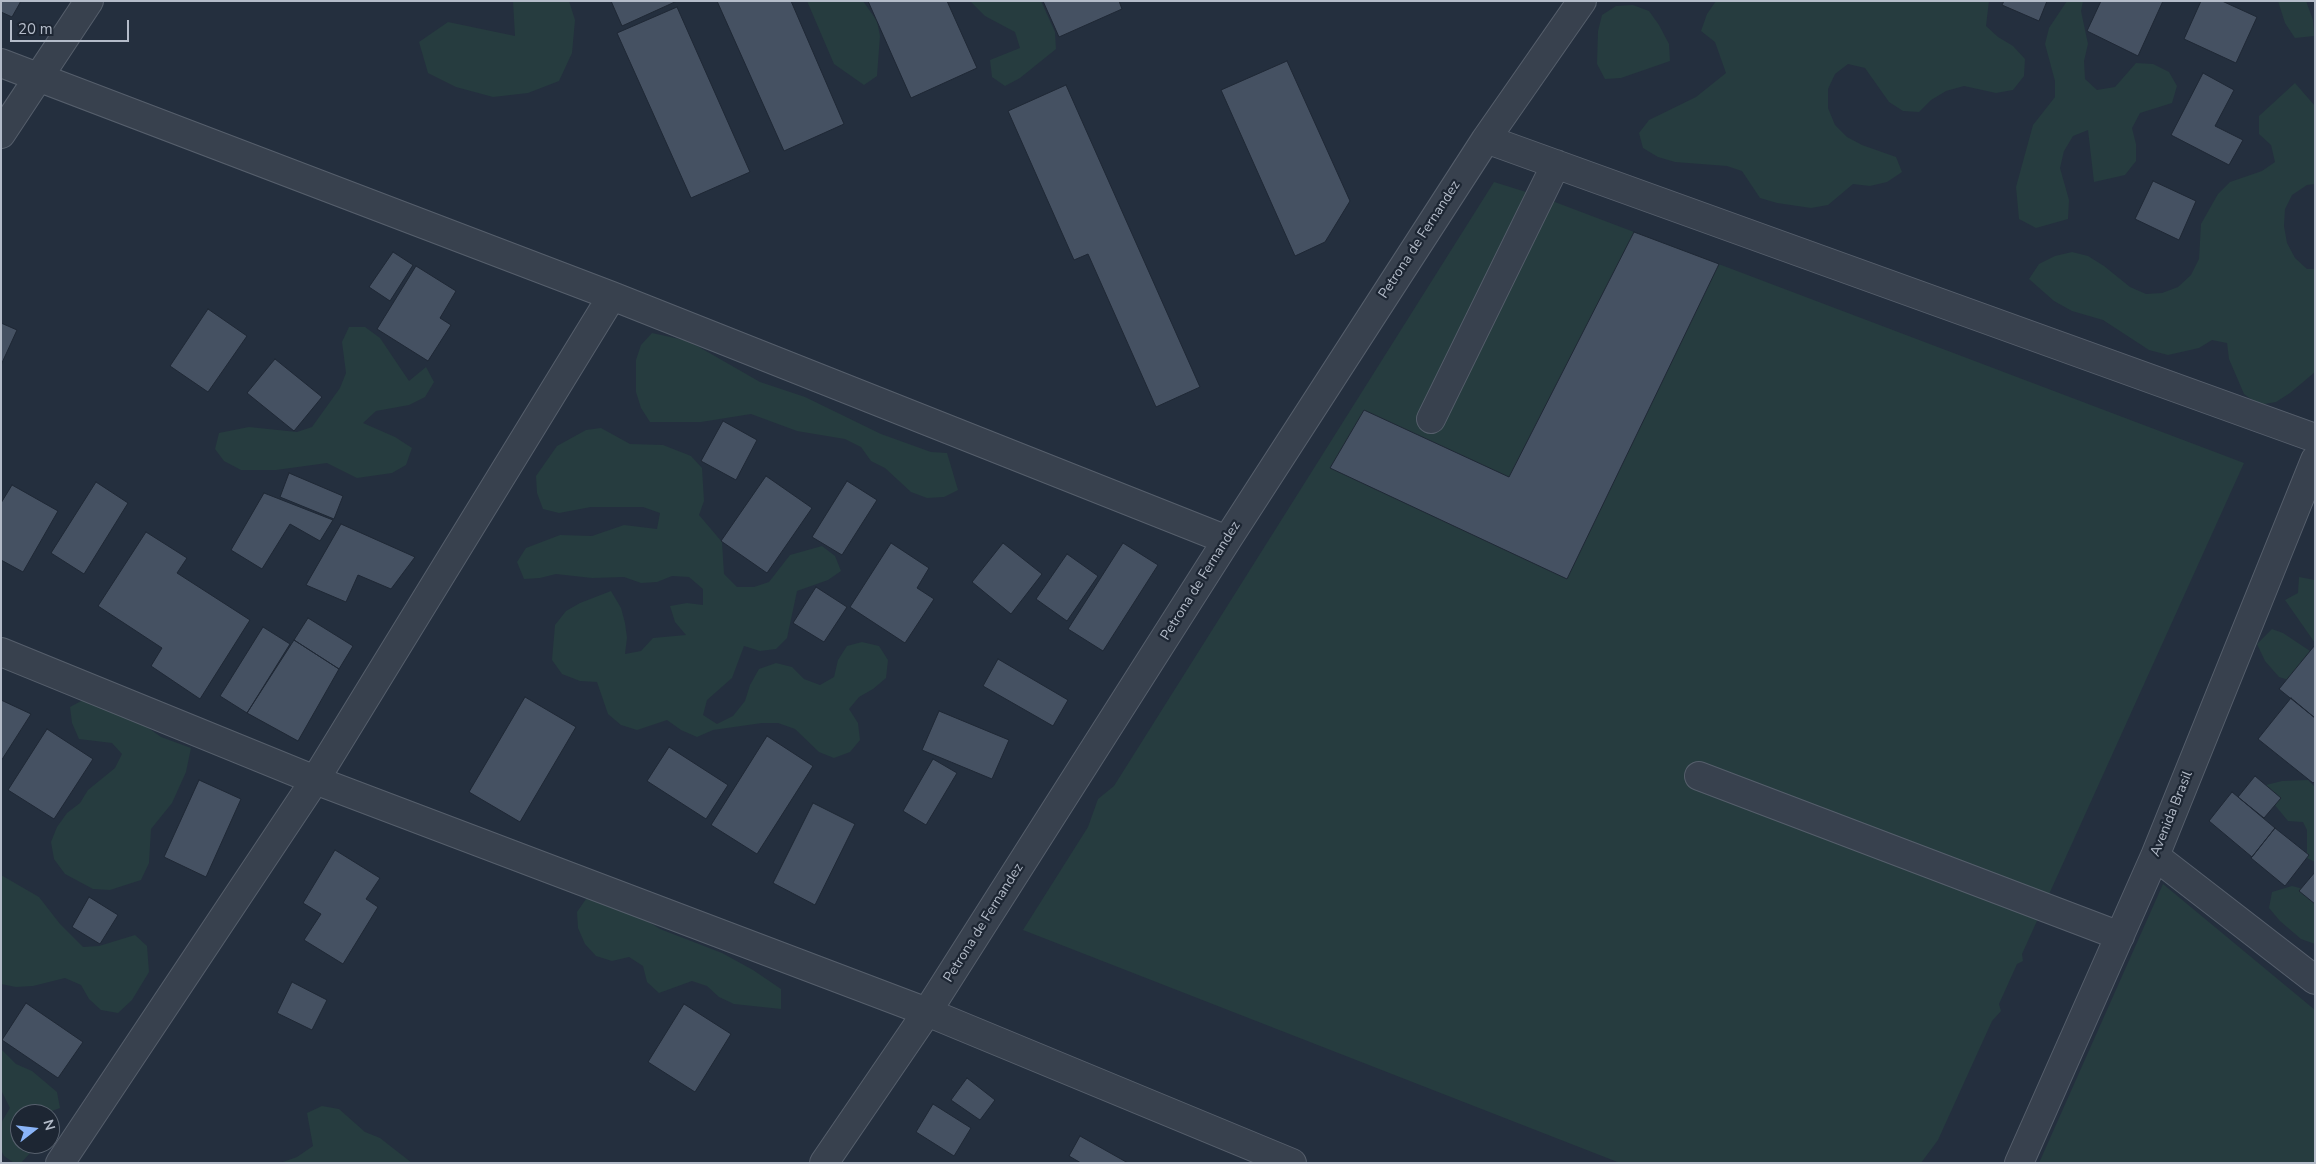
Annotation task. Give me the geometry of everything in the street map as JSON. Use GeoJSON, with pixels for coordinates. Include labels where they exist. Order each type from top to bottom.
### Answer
{"type":"FeatureCollection","features":[{"type":"Feature","properties":{"kind":"street"},"geometry":{"type":"LineString","coordinates":[[1,134],[89,1]]}},
{"type":"Feature","properties":{"kind":"street","name":"Petrona de Fernandez"},"geometry":{"type":"LineString","coordinates":[[824,1163],[928,1012],[1226,540],[1486,139],[1582,1]]}},
{"type":"Feature","properties":{"kind":"street"},"geometry":{"type":"LineString","coordinates":[[1,63],[612,296],[1226,540]]}},
{"type":"Feature","properties":{"kind":"street"},"geometry":{"type":"LineString","coordinates":[[1486,139],[2315,438]]}},
{"type":"Feature","properties":{"kind":"street"},"geometry":{"type":"LineString","coordinates":[[1431,419],[1556,164]]}},
{"type":"Feature","properties":{"kind":"street"},"geometry":{"type":"LineString","coordinates":[[60,1163],[315,780],[612,296]]}},
{"type":"Feature","properties":{"kind":"street","name":"Avenida Brasil"},"geometry":{"type":"LineString","coordinates":[[2018,1163],[2155,856],[2315,460]]}},
{"type":"Feature","properties":{"kind":"street"},"geometry":{"type":"LineString","coordinates":[[1,652],[315,780],[928,1012],[1292,1163]]}},
{"type":"Feature","properties":{"kind":"street"},"geometry":{"type":"LineString","coordinates":[[1699,776],[2120,936]]}},
{"type":"Feature","properties":{"kind":"street"},"geometry":{"type":"LineString","coordinates":[[2155,856],[2315,980]]}},
{"type":"Feature","properties":{"kind":"green space"},"geometry":{"type":"Polygon","coordinates":[[[513,1],[569,1],[575,20],[572,53],[559,81],[528,93],[493,97],[456,87],[428,73],[419,42],[448,22],[515,36],[513,1]]]}},
{"type":"Feature","properties":{"kind":"green space"},"geometry":{"type":"Polygon","coordinates":[[[807,1],[863,1],[877,21],[880,36],[877,76],[864,85],[834,64],[807,1]]]}},
{"type":"Feature","properties":{"kind":"green space"},"geometry":{"type":"Polygon","coordinates":[[[970,1],[1041,1],[1055,32],[1056,49],[1020,78],[1005,86],[992,77],[990,60],[1020,48],[1015,32],[985,16],[970,1]]]}},
{"type":"Feature","properties":{"kind":"green space"},"geometry":{"type":"Polygon","coordinates":[[[1716,1],[1989,1],[1986,26],[1998,37],[2013,46],[2025,59],[2024,76],[2013,90],[1996,93],[1964,86],[1946,91],[1931,100],[1919,112],[1903,111],[1889,102],[1865,68],[1848,64],[1835,74],[1828,89],[1828,108],[1835,125],[1847,137],[1862,145],[1896,157],[1902,172],[1887,182],[1870,186],[1853,184],[1828,205],[1811,208],[1777,203],[1760,198],[1742,171],[1727,166],[1675,162],[1658,157],[1643,148],[1639,133],[1649,120],[1696,97],[1726,73],[1715,42],[1701,31],[1707,14],[1716,1]]]}},
{"type":"Feature","properties":{"kind":"green space"},"geometry":{"type":"Polygon","coordinates":[[[2067,1],[2083,1],[2081,11],[2088,44],[2084,61],[2085,79],[2097,90],[2115,87],[2136,63],[2153,64],[2169,72],[2177,86],[2172,103],[2140,113],[2132,128],[2136,144],[2136,161],[2125,175],[2094,182],[2088,130],[2073,136],[2064,151],[2060,168],[2069,200],[2068,219],[2036,228],[2019,219],[2016,187],[2033,125],[2055,97],[2055,81],[2045,44],[2049,28],[2067,1]]]}},
{"type":"Feature","properties":{"kind":"green space"},"geometry":{"type":"Polygon","coordinates":[[[2278,1],[2306,1],[2313,20],[2314,36],[2295,38],[2285,23],[2278,1]]]}},
{"type":"Feature","properties":{"kind":"green space"},"geometry":{"type":"Polygon","coordinates":[[[1633,5],[1649,11],[1659,25],[1669,44],[1670,61],[1621,78],[1605,79],[1597,64],[1598,31],[1602,15],[1616,6],[1633,5]]]}},
{"type":"Feature","properties":{"kind":"green space"},"geometry":{"type":"Polygon","coordinates":[[[2295,83],[2315,106],[2315,184],[2307,185],[2292,195],[2285,209],[2284,226],[2287,243],[2295,258],[2307,269],[2315,269],[2315,372],[2290,393],[2276,402],[2259,405],[2244,394],[2229,359],[2227,343],[2212,340],[2199,348],[2168,355],[2149,350],[2103,320],[2072,311],[2054,301],[2029,279],[2039,264],[2055,256],[2072,252],[2088,256],[2130,287],[2146,294],[2162,293],[2178,287],[2191,275],[2199,259],[2201,224],[2218,194],[2230,182],[2262,171],[2275,162],[2271,145],[2259,134],[2259,116],[2295,83]]]}},
{"type":"Feature","properties":{"kind":"green space"},"geometry":{"type":"Polygon","coordinates":[[[1494,182],[1539,196],[2244,463],[2022,954],[2023,961],[2017,964],[1999,1004],[2001,1011],[1992,1021],[1938,1140],[1921,1163],[1620,1163],[1023,930],[1088,827],[1098,799],[1114,786],[1494,182]]]}},
{"type":"Feature","properties":{"kind":"green space"},"geometry":{"type":"Polygon","coordinates":[[[349,327],[365,327],[380,338],[409,381],[426,367],[434,382],[425,397],[409,405],[376,411],[363,423],[395,437],[412,448],[406,465],[392,473],[357,478],[327,463],[276,470],[241,470],[224,461],[215,449],[219,433],[249,427],[297,432],[312,427],[340,388],[346,373],[342,342],[349,327]]]}},
{"type":"Feature","properties":{"kind":"green space"},"geometry":{"type":"Polygon","coordinates":[[[652,333],[684,340],[760,382],[805,397],[881,434],[931,452],[947,453],[958,490],[944,497],[927,498],[911,492],[885,468],[871,461],[861,447],[845,439],[797,431],[751,414],[701,422],[650,422],[641,408],[636,392],[636,360],[641,345],[652,333]]]}},
{"type":"Feature","properties":{"kind":"green space"},"geometry":{"type":"Polygon","coordinates":[[[601,428],[630,444],[663,445],[691,456],[702,468],[704,501],[699,515],[722,542],[724,574],[737,587],[754,587],[769,582],[790,555],[822,546],[835,556],[841,571],[828,580],[797,591],[787,638],[776,649],[760,651],[744,646],[732,678],[707,700],[703,715],[717,724],[733,716],[745,701],[750,685],[759,669],[776,663],[792,667],[804,679],[820,685],[834,677],[838,660],[847,646],[862,642],[879,646],[888,660],[886,678],[873,689],[859,697],[849,709],[858,723],[860,740],[850,752],[834,758],[819,752],[795,729],[778,723],[762,723],[713,730],[697,737],[681,730],[667,720],[637,730],[621,725],[608,714],[597,682],[580,681],[562,674],[552,660],[555,625],[566,611],[580,603],[611,591],[621,608],[625,623],[627,638],[625,654],[641,651],[653,638],[686,635],[675,622],[670,606],[687,603],[703,605],[703,589],[689,577],[672,576],[657,582],[641,583],[624,577],[592,578],[556,574],[524,579],[517,562],[526,548],[560,535],[592,536],[624,525],[657,529],[660,513],[643,507],[591,507],[559,513],[543,509],[537,493],[536,476],[557,446],[586,430],[601,428]]]}},
{"type":"Feature","properties":{"kind":"green space"},"geometry":{"type":"Polygon","coordinates":[[[2299,577],[2315,580],[2315,643],[2285,600],[2298,593],[2299,577]]]}},
{"type":"Feature","properties":{"kind":"green space"},"geometry":{"type":"Polygon","coordinates":[[[2272,629],[2283,633],[2310,651],[2312,663],[2295,682],[2279,677],[2265,661],[2257,644],[2272,629]]]}},
{"type":"Feature","properties":{"kind":"green space"},"geometry":{"type":"Polygon","coordinates":[[[85,699],[147,727],[161,737],[191,748],[186,772],[172,803],[151,829],[149,863],[141,880],[110,890],[93,889],[65,874],[54,859],[51,842],[57,827],[67,813],[80,803],[88,790],[115,768],[122,754],[112,743],[79,739],[72,723],[70,707],[85,699]]]}},
{"type":"Feature","properties":{"kind":"green space"},"geometry":{"type":"Polygon","coordinates":[[[2308,780],[2315,787],[2315,862],[2307,858],[2307,830],[2303,822],[2288,821],[2269,798],[2266,785],[2282,781],[2308,780]]]}},
{"type":"Feature","properties":{"kind":"green space"},"geometry":{"type":"Polygon","coordinates":[[[1,875],[39,897],[60,924],[83,947],[99,946],[135,935],[147,946],[149,972],[132,1000],[118,1013],[101,1010],[89,999],[81,985],[65,978],[33,986],[16,987],[1,984],[1,875]]]}},
{"type":"Feature","properties":{"kind":"green space"},"geometry":{"type":"Polygon","coordinates":[[[2163,884],[2315,1010],[2315,1163],[2039,1163],[2163,884]]]}},
{"type":"Feature","properties":{"kind":"green space"},"geometry":{"type":"Polygon","coordinates":[[[2292,886],[2315,892],[2315,944],[2301,939],[2280,921],[2269,908],[2272,892],[2292,886]]]}},
{"type":"Feature","properties":{"kind":"green space"},"geometry":{"type":"Polygon","coordinates":[[[601,896],[618,903],[660,929],[722,953],[753,970],[781,989],[781,1009],[734,1004],[719,997],[707,986],[692,981],[659,993],[647,982],[643,966],[629,957],[612,961],[596,956],[585,944],[578,928],[577,912],[586,899],[601,896]]]}},
{"type":"Feature","properties":{"kind":"green space"},"geometry":{"type":"Polygon","coordinates":[[[1,1049],[16,1064],[32,1071],[57,1092],[59,1104],[10,1104],[10,1108],[1,1090],[1,1049]]]}},
{"type":"Feature","properties":{"kind":"green space"},"geometry":{"type":"Polygon","coordinates":[[[322,1106],[339,1109],[365,1132],[380,1138],[412,1163],[280,1163],[297,1157],[313,1146],[307,1113],[322,1106]]]}},
{"type":"Feature","properties":{"kind":"green space"},"geometry":{"type":"Polygon","coordinates":[[[10,1108],[10,1154],[29,1154],[21,1163],[14,1163],[4,1156],[1,1150],[1,1123],[10,1108]]]}},
{"type":"Feature","properties":{"kind":"building"},"geometry":{"type":"Polygon","coordinates":[[[1,1],[21,1],[12,17],[1,12],[1,1]]]}},
{"type":"Feature","properties":{"kind":"building"},"geometry":{"type":"Polygon","coordinates":[[[611,1],[677,1],[622,26],[611,1]]]}},
{"type":"Feature","properties":{"kind":"building"},"geometry":{"type":"Polygon","coordinates":[[[717,1],[791,1],[844,124],[784,151],[717,1]]]}},
{"type":"Feature","properties":{"kind":"building"},"geometry":{"type":"Polygon","coordinates":[[[868,1],[947,1],[977,68],[911,98],[868,1]]]}},
{"type":"Feature","properties":{"kind":"building"},"geometry":{"type":"Polygon","coordinates":[[[1043,1],[1119,1],[1122,9],[1059,37],[1043,1]]]}},
{"type":"Feature","properties":{"kind":"building"},"geometry":{"type":"Polygon","coordinates":[[[2004,1],[2047,1],[2039,21],[2002,5],[2004,1]]]}},
{"type":"Feature","properties":{"kind":"building"},"geometry":{"type":"Polygon","coordinates":[[[2101,1],[2163,1],[2138,56],[2087,31],[2101,1]]]}},
{"type":"Feature","properties":{"kind":"building"},"geometry":{"type":"Polygon","coordinates":[[[2201,1],[2222,1],[2257,17],[2236,63],[2184,39],[2201,1]]]}},
{"type":"Feature","properties":{"kind":"building"},"geometry":{"type":"Polygon","coordinates":[[[677,7],[750,172],[691,198],[617,33],[677,7]]]}},
{"type":"Feature","properties":{"kind":"building"},"geometry":{"type":"Polygon","coordinates":[[[1287,61],[1350,201],[1325,242],[1295,256],[1221,90],[1287,61]]]}},
{"type":"Feature","properties":{"kind":"building"},"geometry":{"type":"Polygon","coordinates":[[[2203,73],[2234,90],[2215,126],[2243,140],[2229,165],[2171,135],[2203,73]]]}},
{"type":"Feature","properties":{"kind":"building"},"geometry":{"type":"Polygon","coordinates":[[[1066,85],[1200,387],[1156,407],[1088,254],[1074,260],[1008,111],[1066,85]]]}},
{"type":"Feature","properties":{"kind":"building"},"geometry":{"type":"Polygon","coordinates":[[[2153,181],[2196,201],[2179,240],[2135,219],[2153,181]]]}},
{"type":"Feature","properties":{"kind":"building"},"geometry":{"type":"Polygon","coordinates":[[[1634,232],[1719,264],[1567,579],[1330,468],[1364,410],[1509,477],[1634,232]]]}},
{"type":"Feature","properties":{"kind":"building"},"geometry":{"type":"Polygon","coordinates":[[[393,252],[413,265],[390,301],[369,287],[393,252]]]}},
{"type":"Feature","properties":{"kind":"building"},"geometry":{"type":"Polygon","coordinates":[[[416,266],[456,291],[440,318],[451,325],[428,361],[377,329],[416,266]]]}},
{"type":"Feature","properties":{"kind":"building"},"geometry":{"type":"Polygon","coordinates":[[[208,309],[247,336],[208,392],[170,366],[208,309]]]}},
{"type":"Feature","properties":{"kind":"building"},"geometry":{"type":"Polygon","coordinates":[[[1,323],[17,330],[1,365],[1,323]]]}},
{"type":"Feature","properties":{"kind":"building"},"geometry":{"type":"Polygon","coordinates":[[[275,359],[322,397],[294,431],[247,393],[275,359]]]}},
{"type":"Feature","properties":{"kind":"building"},"geometry":{"type":"Polygon","coordinates":[[[723,421],[757,440],[736,480],[701,461],[723,421]]]}},
{"type":"Feature","properties":{"kind":"building"},"geometry":{"type":"Polygon","coordinates":[[[289,473],[343,496],[334,519],[280,497],[289,473]]]}},
{"type":"Feature","properties":{"kind":"building"},"geometry":{"type":"Polygon","coordinates":[[[766,476],[812,508],[767,573],[721,541],[766,476]]]}},
{"type":"Feature","properties":{"kind":"building"},"geometry":{"type":"Polygon","coordinates":[[[847,481],[877,500],[842,555],[812,537],[847,481]]]}},
{"type":"Feature","properties":{"kind":"building"},"geometry":{"type":"Polygon","coordinates":[[[96,482],[128,503],[84,574],[51,553],[96,482]]]}},
{"type":"Feature","properties":{"kind":"building"},"geometry":{"type":"Polygon","coordinates":[[[12,485],[58,511],[23,572],[1,560],[1,503],[12,485]]]}},
{"type":"Feature","properties":{"kind":"building"},"geometry":{"type":"Polygon","coordinates":[[[264,493],[333,520],[320,541],[290,524],[262,569],[231,550],[264,493]]]}},
{"type":"Feature","properties":{"kind":"building"},"geometry":{"type":"Polygon","coordinates":[[[341,524],[415,557],[391,589],[358,575],[346,602],[306,585],[341,524]]]}},
{"type":"Feature","properties":{"kind":"building"},"geometry":{"type":"Polygon","coordinates":[[[146,532],[187,558],[177,573],[250,620],[200,699],[151,666],[162,648],[98,606],[146,532]]]}},
{"type":"Feature","properties":{"kind":"building"},"geometry":{"type":"Polygon","coordinates":[[[891,543],[929,568],[917,588],[934,599],[905,643],[850,607],[891,543]]]}},
{"type":"Feature","properties":{"kind":"building"},"geometry":{"type":"Polygon","coordinates":[[[1003,543],[1042,574],[1011,614],[972,582],[1003,543]]]}},
{"type":"Feature","properties":{"kind":"building"},"geometry":{"type":"Polygon","coordinates":[[[1123,543],[1158,565],[1103,651],[1068,629],[1123,543]]]}},
{"type":"Feature","properties":{"kind":"building"},"geometry":{"type":"Polygon","coordinates":[[[1067,554],[1098,576],[1067,621],[1036,599],[1067,554]]]}},
{"type":"Feature","properties":{"kind":"building"},"geometry":{"type":"Polygon","coordinates":[[[816,587],[847,607],[824,642],[793,623],[816,587]]]}},
{"type":"Feature","properties":{"kind":"building"},"geometry":{"type":"Polygon","coordinates":[[[308,618],[353,646],[339,669],[294,640],[308,618]]]}},
{"type":"Feature","properties":{"kind":"building"},"geometry":{"type":"Polygon","coordinates":[[[263,627],[290,644],[247,713],[220,696],[263,627]]]}},
{"type":"Feature","properties":{"kind":"building"},"geometry":{"type":"Polygon","coordinates":[[[294,640],[339,669],[298,741],[247,713],[294,640]]]}},
{"type":"Feature","properties":{"kind":"building"},"geometry":{"type":"Polygon","coordinates":[[[2315,645],[2315,718],[2279,689],[2315,645]]]}},
{"type":"Feature","properties":{"kind":"building"},"geometry":{"type":"Polygon","coordinates":[[[998,659],[1068,700],[1053,726],[983,686],[998,659]]]}},
{"type":"Feature","properties":{"kind":"building"},"geometry":{"type":"Polygon","coordinates":[[[525,697],[576,727],[520,822],[469,792],[525,697]]]}},
{"type":"Feature","properties":{"kind":"building"},"geometry":{"type":"Polygon","coordinates":[[[2291,698],[2315,718],[2315,781],[2313,783],[2258,739],[2291,698]]]}},
{"type":"Feature","properties":{"kind":"building"},"geometry":{"type":"Polygon","coordinates":[[[1,700],[31,714],[1,761],[1,700]]]}},
{"type":"Feature","properties":{"kind":"building"},"geometry":{"type":"Polygon","coordinates":[[[939,711],[1009,740],[992,779],[922,750],[939,711]]]}},
{"type":"Feature","properties":{"kind":"building"},"geometry":{"type":"Polygon","coordinates":[[[47,729],[93,759],[54,819],[8,790],[47,729]]]}},
{"type":"Feature","properties":{"kind":"building"},"geometry":{"type":"Polygon","coordinates":[[[767,736],[813,766],[757,854],[711,825],[767,736]]]}},
{"type":"Feature","properties":{"kind":"building"},"geometry":{"type":"Polygon","coordinates":[[[669,747],[728,785],[706,819],[647,781],[669,747]]]}},
{"type":"Feature","properties":{"kind":"building"},"geometry":{"type":"Polygon","coordinates":[[[933,759],[957,773],[926,825],[903,811],[933,759]]]}},
{"type":"Feature","properties":{"kind":"building"},"geometry":{"type":"Polygon","coordinates":[[[2255,776],[2281,798],[2264,818],[2238,797],[2255,776]]]}},
{"type":"Feature","properties":{"kind":"building"},"geometry":{"type":"Polygon","coordinates":[[[199,780],[241,799],[206,877],[164,857],[199,780]]]}},
{"type":"Feature","properties":{"kind":"building"},"geometry":{"type":"Polygon","coordinates":[[[2232,792],[2275,828],[2252,857],[2209,821],[2232,792]]]}},
{"type":"Feature","properties":{"kind":"building"},"geometry":{"type":"Polygon","coordinates":[[[813,803],[855,824],[815,905],[773,883],[813,803]]]}},
{"type":"Feature","properties":{"kind":"building"},"geometry":{"type":"Polygon","coordinates":[[[2275,828],[2309,855],[2285,886],[2251,858],[2275,828]]]}},
{"type":"Feature","properties":{"kind":"building"},"geometry":{"type":"Polygon","coordinates":[[[335,850],[380,878],[366,899],[378,907],[343,964],[304,940],[321,914],[303,903],[335,850]]]}},
{"type":"Feature","properties":{"kind":"building"},"geometry":{"type":"Polygon","coordinates":[[[2315,872],[2315,904],[2299,891],[2315,872]]]}},
{"type":"Feature","properties":{"kind":"building"},"geometry":{"type":"Polygon","coordinates":[[[89,897],[118,915],[100,944],[72,927],[89,897]]]}},
{"type":"Feature","properties":{"kind":"building"},"geometry":{"type":"Polygon","coordinates":[[[292,982],[327,1000],[312,1030],[277,1013],[292,982]]]}},
{"type":"Feature","properties":{"kind":"building"},"geometry":{"type":"Polygon","coordinates":[[[26,1003],[83,1042],[58,1078],[2,1040],[26,1003]]]}},
{"type":"Feature","properties":{"kind":"building"},"geometry":{"type":"Polygon","coordinates":[[[684,1004],[731,1034],[695,1092],[648,1062],[684,1004]]]}},
{"type":"Feature","properties":{"kind":"building"},"geometry":{"type":"Polygon","coordinates":[[[967,1078],[995,1100],[980,1120],[951,1100],[967,1078]]]}},
{"type":"Feature","properties":{"kind":"building"},"geometry":{"type":"Polygon","coordinates":[[[933,1104],[971,1128],[954,1156],[916,1132],[933,1104]]]}},
{"type":"Feature","properties":{"kind":"building"},"geometry":{"type":"Polygon","coordinates":[[[1080,1136],[1128,1163],[1081,1163],[1069,1156],[1080,1136]]]}}]}
